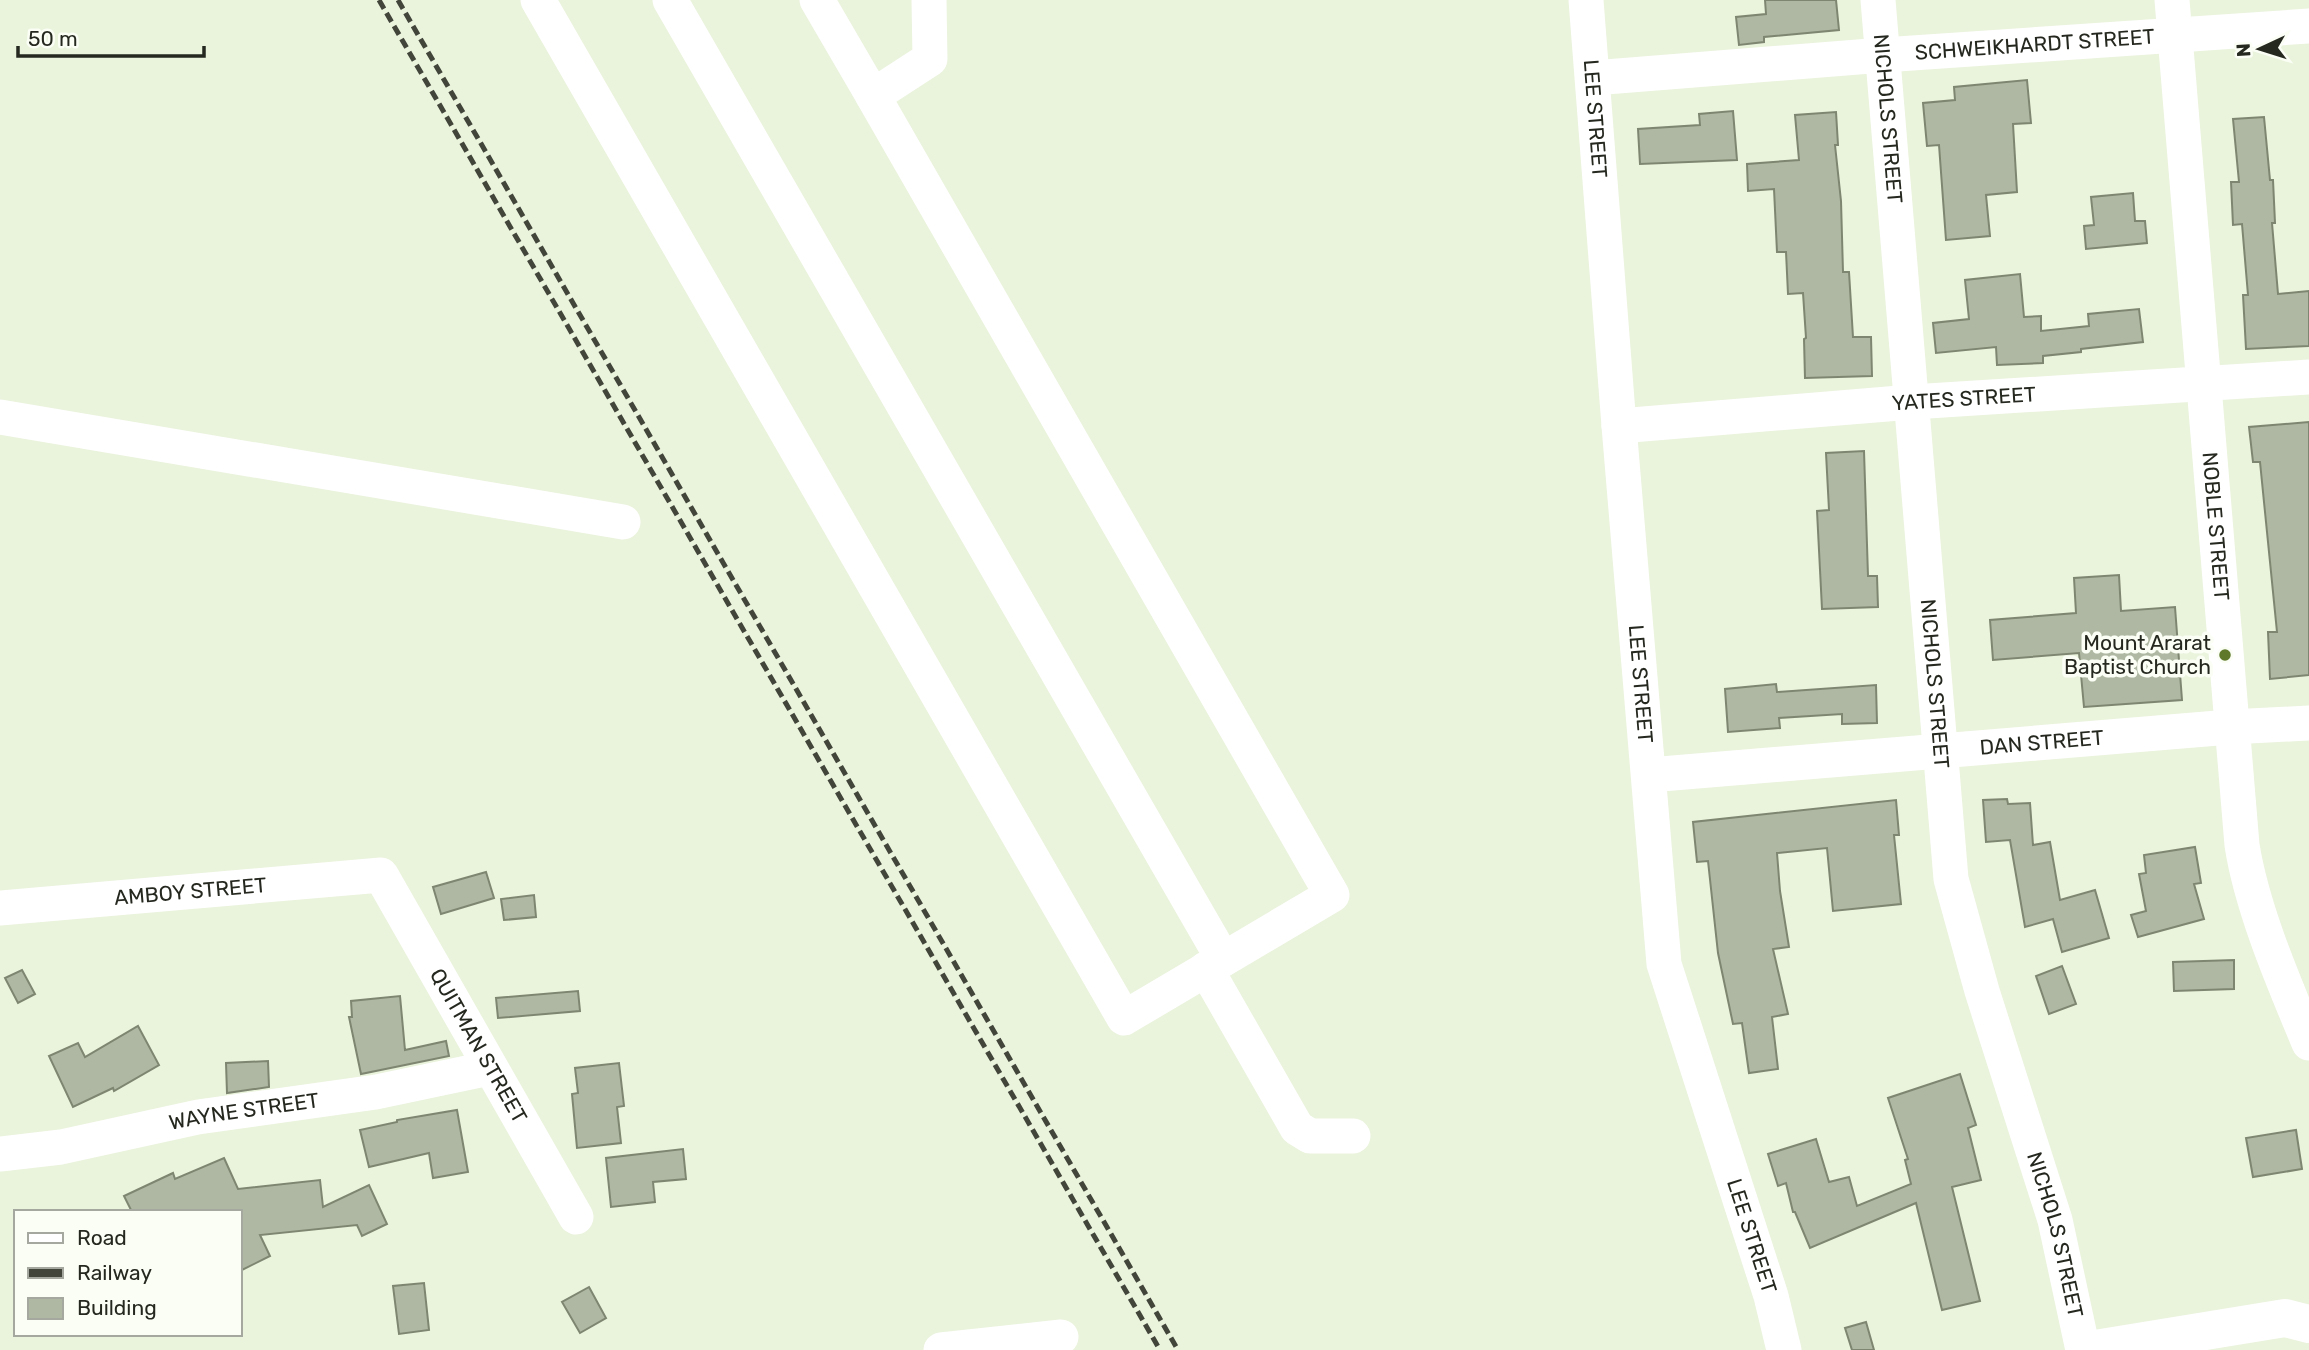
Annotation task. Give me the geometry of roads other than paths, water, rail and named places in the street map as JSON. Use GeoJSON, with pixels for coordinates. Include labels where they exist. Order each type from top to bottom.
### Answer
{"type":"FeatureCollection","features":[{"type":"Feature","properties":{"kind":"main road"},"geometry":{"type":"LineString","coordinates":[[2089,1350],[2285,1318],[2309,1324]]}},
{"type":"Feature","properties":{"kind":"main road"},"geometry":{"type":"LineString","coordinates":[[2294,1350],[2309,1347]]}},
{"type":"Feature","properties":{"kind":"street"},"geometry":{"type":"LineString","coordinates":[[538,0],[1124,1018],[1332,895],[817,0]]}},
{"type":"Feature","properties":{"kind":"street"},"geometry":{"type":"LineString","coordinates":[[670,0],[1215,964],[1297,1128],[1310,1136],[1353,1136]]}},
{"type":"Feature","properties":{"kind":"street"},"geometry":{"type":"LineString","coordinates":[[873,96],[930,59],[929,0]]}},
{"type":"Feature","properties":{"kind":"street","name":"LEE STREET"},"geometry":{"type":"LineString","coordinates":[[1586,0],[1664,964],[1771,1296],[1784,1350]]}},
{"type":"Feature","properties":{"kind":"street","name":"NICHOLS STREET"},"geometry":{"type":"LineString","coordinates":[[1878,0],[1951,879],[1982,991],[2056,1220],[2083,1350]]}},
{"type":"Feature","properties":{"kind":"street","name":"NOBLE STREET"},"geometry":{"type":"LineString","coordinates":[[2172,0],[2202,384],[2244,860],[2285,986],[2309,1043]]}},
{"type":"Feature","properties":{"kind":"street","name":"SCHWEIKHARDT STREET"},"geometry":{"type":"LineString","coordinates":[[1593,78],[2309,26]]}},
{"type":"Feature","properties":{"kind":"street","name":"YATES STREET"},"geometry":{"type":"LineString","coordinates":[[1619,426],[1912,402],[2309,377]]}},
{"type":"Feature","properties":{"kind":"street"},"geometry":{"type":"LineString","coordinates":[[0,417],[623,522]]}},
{"type":"Feature","properties":{"kind":"street","name":"DAN STREET"},"geometry":{"type":"LineString","coordinates":[[1649,775],[2231,727],[2309,723]]}},
{"type":"Feature","properties":{"kind":"street","name":"AMBOY STREET"},"geometry":{"type":"LineString","coordinates":[[0,908],[381,875]]}},
{"type":"Feature","properties":{"kind":"street","name":"QUITMAN STREET"},"geometry":{"type":"LineString","coordinates":[[381,875],[576,1217]]}},
{"type":"Feature","properties":{"kind":"street","name":"WAYNE STREET"},"geometry":{"type":"LineString","coordinates":[[0,1154],[61,1147],[198,1117],[376,1092],[490,1068]]}},
{"type":"Feature","properties":{"kind":"street"},"geometry":{"type":"LineString","coordinates":[[941,1350],[1060,1337]]}},
{"type":"Feature","properties":{"kind":"railway"},"geometry":{"type":"LineString","coordinates":[[379,0],[1160,1350]]}},
{"type":"Feature","properties":{"kind":"railway"},"geometry":{"type":"LineString","coordinates":[[398,0],[1178,1350]]}},
{"type":"Feature","properties":{"kind":"place","name":"Mount Ararat Baptist Church"},"geometry":{"type":"Point","coordinates":[2225,655]}}]}
